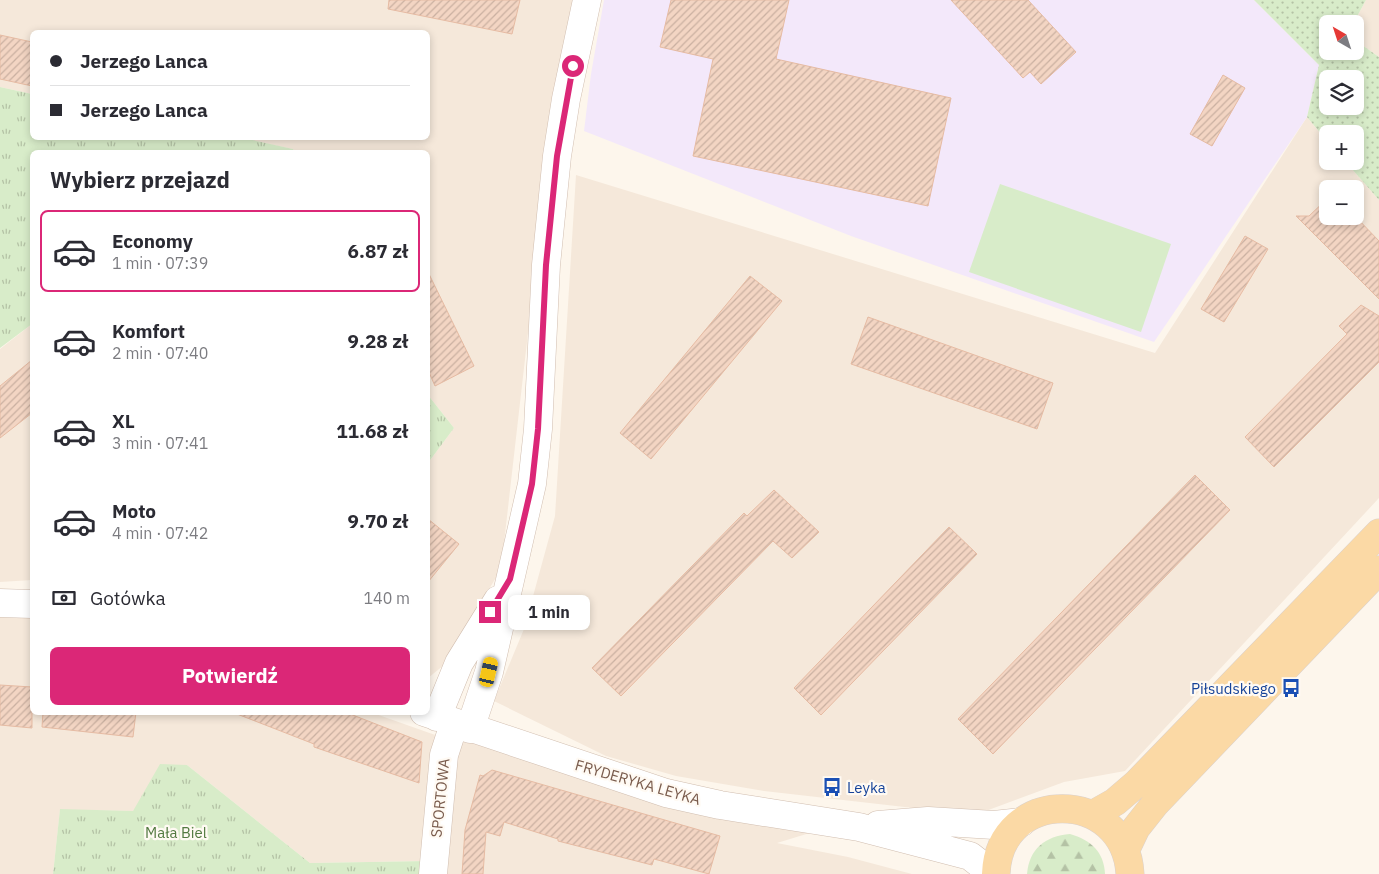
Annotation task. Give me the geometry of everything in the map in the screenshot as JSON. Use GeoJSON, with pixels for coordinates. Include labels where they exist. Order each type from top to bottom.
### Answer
{"type":"FeatureCollection","features":[{"type":"Feature","properties":{"kind":"main road"},"geometry":{"type":"LineString","coordinates":[[1092,815],[1115,802],[1136,784],[1379,533]]}},
{"type":"Feature","properties":{"kind":"main road"},"geometry":{"type":"LineString","coordinates":[[1132,866],[1136,828],[1155,804],[1379,570]]}},
{"type":"Feature","properties":{"kind":"main road"},"geometry":{"type":"LineString","coordinates":[[995,874],[1002,846],[1022,822],[1040,812],[1061,808],[1092,815],[1106,823],[1132,866]]}},
{"type":"Feature","properties":{"kind":"street","name":"SPORTOWA"},"geometry":{"type":"LineString","coordinates":[[433,874],[446,720],[459,663],[510,579],[532,484],[538,429],[546,265],[557,156],[566,99],[587,0]]}},
{"type":"Feature","properties":{"kind":"street"},"geometry":{"type":"LineString","coordinates":[[0,603],[30,604]]}},
{"type":"Feature","properties":{"kind":"street","name":"FRYDERYKA LEYKA"},"geometry":{"type":"LineString","coordinates":[[446,720],[666,793],[720,805],[859,827],[970,856],[995,874]]}},
{"type":"Feature","properties":{"kind":"street","name":"FRYDERYKA LEYKA"},"geometry":{"type":"LineString","coordinates":[[859,827],[928,821],[994,825],[1022,822]]}},
{"type":"Feature","properties":{"kind":"shaded area"},"geometry":{"type":"Polygon","coordinates":[[[0,0],[573,0],[555,97],[501,569],[444,665],[430,676],[430,460],[454,428],[430,398],[430,150],[294,150],[248,140],[430,140],[430,30],[30,30],[30,94],[0,87],[0,0]]]}},
{"type":"Feature","properties":{"kind":"shaded area"},"geometry":{"type":"Polygon","coordinates":[[[604,0],[1254,0],[1319,65],[1307,117],[1154,342],[851,236],[584,131],[591,74],[604,0]]]}},
{"type":"Feature","properties":{"kind":"shaded area"},"geometry":{"type":"Polygon","coordinates":[[[1366,0],[1379,0],[1379,57],[1364,46],[1364,15],[1358,15],[1366,0]]]}},
{"type":"Feature","properties":{"kind":"shaded area"},"geometry":{"type":"Polygon","coordinates":[[[1307,117],[1319,131],[1319,170],[1353,170],[1362,180],[1319,180],[1319,225],[1364,225],[1364,183],[1379,200],[1379,498],[1125,771],[1064,782],[975,815],[764,791],[676,776],[606,756],[494,701],[524,629],[555,516],[576,175],[1155,353],[1307,117]]]}},
{"type":"Feature","properties":{"kind":"shaded area"},"geometry":{"type":"Polygon","coordinates":[[[30,326],[30,580],[0,582],[0,349],[30,326]]]}},
{"type":"Feature","properties":{"kind":"shaded area"},"geometry":{"type":"Polygon","coordinates":[[[0,613],[30,614],[30,715],[379,715],[438,736],[427,861],[310,863],[187,765],[133,811],[60,810],[53,874],[0,874],[0,613]]]}},
{"type":"Feature","properties":{"kind":"shaded area"},"geometry":{"type":"Polygon","coordinates":[[[454,724],[839,824],[777,843],[848,857],[912,874],[431,874],[454,724]]]}},
{"type":"Feature","properties":{"kind":"green space"},"geometry":{"type":"Polygon","coordinates":[[[1254,0],[1366,0],[1358,15],[1319,15],[1319,60],[1364,60],[1364,46],[1379,57],[1379,200],[1364,183],[1364,180],[1362,180],[1353,170],[1364,170],[1364,125],[1319,125],[1319,131],[1307,117],[1319,65],[1254,0]]]}},
{"type":"Feature","properties":{"kind":"green space"},"geometry":{"type":"Polygon","coordinates":[[[0,87],[30,94],[30,140],[252,140],[293,149],[30,150],[30,326],[0,348],[0,87]]]}},
{"type":"Feature","properties":{"kind":"green space"},"geometry":{"type":"Polygon","coordinates":[[[1000,184],[1171,244],[1141,332],[969,272],[1000,184]]]}},
{"type":"Feature","properties":{"kind":"green space"},"geometry":{"type":"Polygon","coordinates":[[[430,398],[454,428],[430,460],[430,398]]]}},
{"type":"Feature","properties":{"kind":"green space","name":"Mała Biel"},"geometry":{"type":"Polygon","coordinates":[[[160,764],[187,765],[310,863],[427,861],[426,874],[53,874],[60,809],[133,811],[160,764]]]}},
{"type":"Feature","properties":{"kind":"green space"},"geometry":{"type":"Polygon","coordinates":[[[1070,834],[1090,843],[1095,848],[1102,859],[1105,874],[1027,874],[1031,857],[1040,845],[1061,835],[1070,834]]]}},
{"type":"Feature","properties":{"kind":"building"},"geometry":{"type":"Polygon","coordinates":[[[389,0],[520,0],[512,34],[388,9],[389,0]]]}},
{"type":"Feature","properties":{"kind":"building"},"geometry":{"type":"Polygon","coordinates":[[[671,0],[789,0],[776,59],[951,98],[928,206],[693,156],[713,59],[660,47],[671,0]]]}},
{"type":"Feature","properties":{"kind":"building"},"geometry":{"type":"Polygon","coordinates":[[[951,0],[1028,0],[1076,52],[1041,84],[1030,72],[1023,78],[951,0]]]}},
{"type":"Feature","properties":{"kind":"building"},"geometry":{"type":"Polygon","coordinates":[[[0,35],[30,42],[30,86],[0,79],[0,35]]]}},
{"type":"Feature","properties":{"kind":"building"},"geometry":{"type":"Polygon","coordinates":[[[1223,75],[1245,88],[1212,146],[1190,134],[1223,75]]]}},
{"type":"Feature","properties":{"kind":"building"},"geometry":{"type":"Polygon","coordinates":[[[1319,207],[1319,225],[1364,225],[1379,241],[1379,299],[1296,216],[1309,216],[1319,207]]]}},
{"type":"Feature","properties":{"kind":"building"},"geometry":{"type":"Polygon","coordinates":[[[1245,236],[1268,249],[1224,322],[1201,309],[1245,236]]]}},
{"type":"Feature","properties":{"kind":"building"},"geometry":{"type":"Polygon","coordinates":[[[430,276],[474,366],[435,386],[430,375],[430,276]]]}},
{"type":"Feature","properties":{"kind":"building"},"geometry":{"type":"Polygon","coordinates":[[[750,276],[782,301],[651,459],[620,433],[750,276]]]}},
{"type":"Feature","properties":{"kind":"building"},"geometry":{"type":"Polygon","coordinates":[[[1361,305],[1379,316],[1379,362],[1274,467],[1245,437],[1347,334],[1339,326],[1361,305]]]}},
{"type":"Feature","properties":{"kind":"building"},"geometry":{"type":"Polygon","coordinates":[[[868,317],[1053,383],[1037,429],[851,364],[868,317]]]}},
{"type":"Feature","properties":{"kind":"building"},"geometry":{"type":"Polygon","coordinates":[[[30,362],[30,415],[0,438],[0,386],[30,362]]]}},
{"type":"Feature","properties":{"kind":"building"},"geometry":{"type":"Polygon","coordinates":[[[1195,475],[1230,510],[993,754],[958,719],[1195,475]]]}},
{"type":"Feature","properties":{"kind":"building"},"geometry":{"type":"Polygon","coordinates":[[[774,490],[819,532],[792,558],[773,541],[621,696],[592,668],[744,513],[747,516],[774,490]]]}},
{"type":"Feature","properties":{"kind":"building"},"geometry":{"type":"Polygon","coordinates":[[[430,521],[459,544],[430,580],[430,521]]]}},
{"type":"Feature","properties":{"kind":"building"},"geometry":{"type":"Polygon","coordinates":[[[949,527],[977,554],[821,715],[794,688],[949,527]]]}},
{"type":"Feature","properties":{"kind":"building"},"geometry":{"type":"Polygon","coordinates":[[[0,685],[30,687],[32,728],[0,725],[0,685]]]}},
{"type":"Feature","properties":{"kind":"building"},"geometry":{"type":"Polygon","coordinates":[[[43,715],[136,715],[133,737],[42,727],[43,715]]]}},
{"type":"Feature","properties":{"kind":"building"},"geometry":{"type":"Polygon","coordinates":[[[240,715],[353,715],[422,742],[419,783],[314,747],[314,744],[240,715]]]}},
{"type":"Feature","properties":{"kind":"building"},"geometry":{"type":"Polygon","coordinates":[[[492,770],[720,836],[709,874],[654,859],[652,865],[558,841],[558,839],[504,822],[500,836],[486,832],[483,874],[462,874],[465,830],[480,775],[483,776],[492,770]]]}},
{"type":"Feature","properties":{"kind":"place","name":"Piłsudskiego"},"geometry":{"type":"Point","coordinates":[1291,688]}},
{"type":"Feature","properties":{"kind":"place","name":"Leyka"},"geometry":{"type":"Point","coordinates":[832,787]}},
{"type":"Feature","properties":{"kind":"route"},"geometry":{"type":"LineString","coordinates":[[490,612],[510,579],[532,484],[538,429],[546,265],[557,156],[573,66]]}}]}
